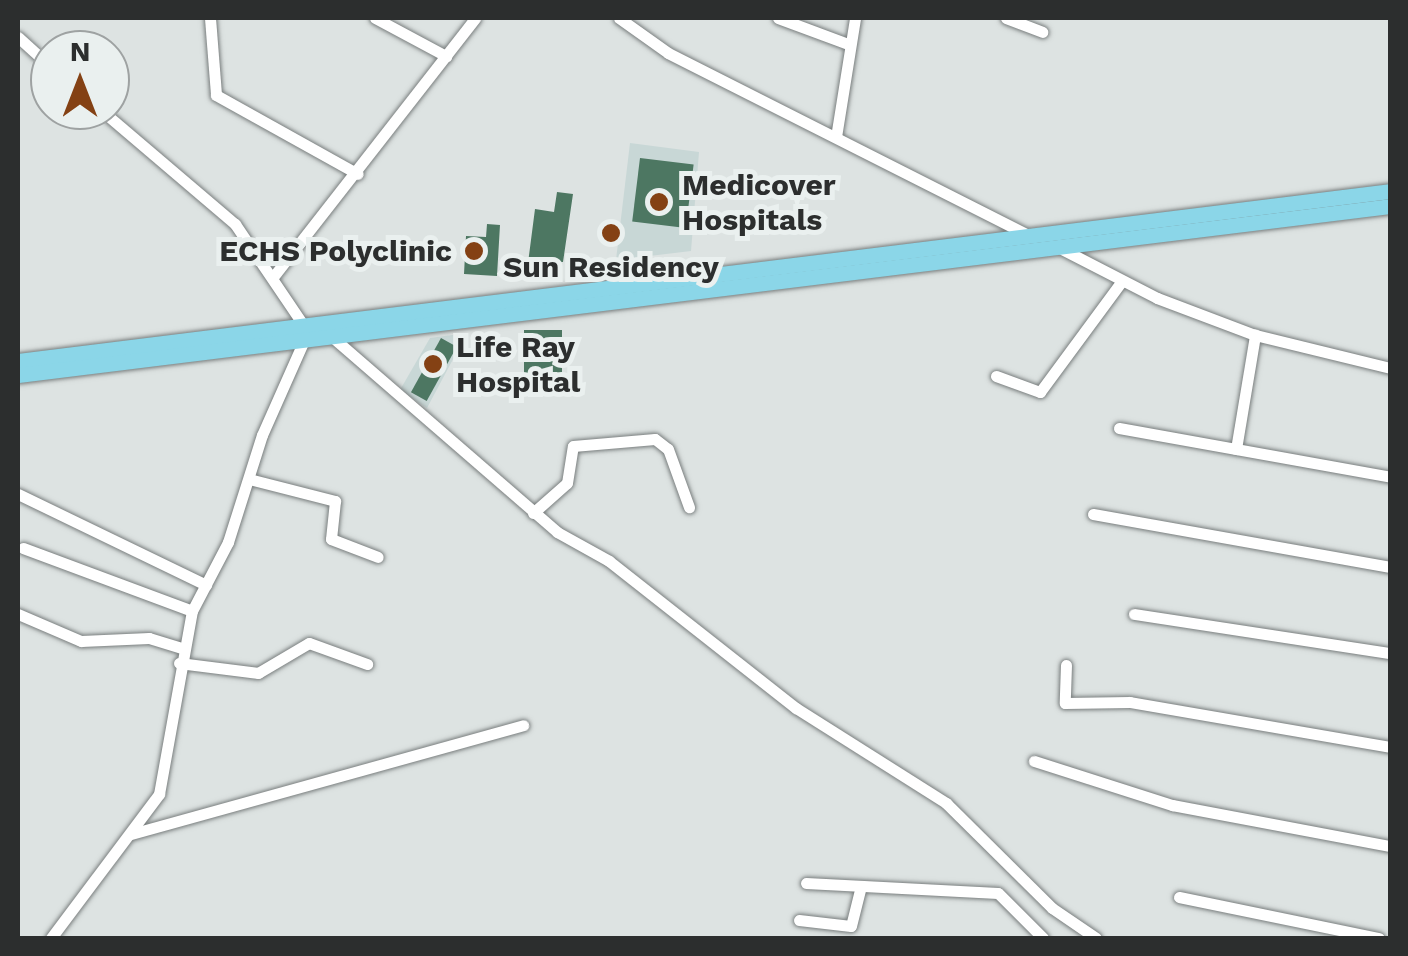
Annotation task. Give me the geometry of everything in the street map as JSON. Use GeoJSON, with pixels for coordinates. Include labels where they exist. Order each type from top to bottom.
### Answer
{"type":"FeatureCollection","features":[{"type":"Feature","properties":{"kind":"main road"},"geometry":{"type":"LineString","coordinates":[[18,362],[303,331],[1390,191]]}},
{"type":"Feature","properties":{"kind":"main road"},"geometry":{"type":"LineString","coordinates":[[18,375],[303,331],[331,336],[1390,206]]}},
{"type":"Feature","properties":{"kind":"street"},"geometry":{"type":"LineString","coordinates":[[210,18],[216,95],[358,174]]}},
{"type":"Feature","properties":{"kind":"street"},"geometry":{"type":"LineString","coordinates":[[375,18],[446,56]]}},
{"type":"Feature","properties":{"kind":"street"},"geometry":{"type":"LineString","coordinates":[[274,276],[358,174],[475,18]]}},
{"type":"Feature","properties":{"kind":"street"},"geometry":{"type":"LineString","coordinates":[[619,18],[668,54],[1121,282],[1255,335],[1390,368]]}},
{"type":"Feature","properties":{"kind":"street"},"geometry":{"type":"LineString","coordinates":[[778,18],[848,44]]}},
{"type":"Feature","properties":{"kind":"street"},"geometry":{"type":"LineString","coordinates":[[836,138],[848,44],[856,18]]}},
{"type":"Feature","properties":{"kind":"street"},"geometry":{"type":"LineString","coordinates":[[1006,18],[1042,32]]}},
{"type":"Feature","properties":{"kind":"street"},"geometry":{"type":"LineString","coordinates":[[51,938],[132,834],[164,778],[178,663],[192,612],[250,479],[303,331],[274,276],[235,224],[125,130]]}},
{"type":"Feature","properties":{"kind":"street"},"geometry":{"type":"LineString","coordinates":[[996,376],[1040,392],[1121,282]]}},
{"type":"Feature","properties":{"kind":"street"},"geometry":{"type":"LineString","coordinates":[[1236,449],[1255,335]]}},
{"type":"Feature","properties":{"kind":"street"},"geometry":{"type":"LineString","coordinates":[[331,336],[533,512],[699,628],[796,708],[946,803],[1052,908],[1096,938]]}},
{"type":"Feature","properties":{"kind":"street"},"geometry":{"type":"LineString","coordinates":[[1118,428],[1390,477]]}},
{"type":"Feature","properties":{"kind":"street"},"geometry":{"type":"LineString","coordinates":[[533,512],[567,483],[573,446],[656,439],[668,449],[689,506]]}},
{"type":"Feature","properties":{"kind":"street"},"geometry":{"type":"LineString","coordinates":[[250,479],[335,501],[331,538],[378,557]]}},
{"type":"Feature","properties":{"kind":"street"},"geometry":{"type":"LineString","coordinates":[[18,494],[206,585]]}},
{"type":"Feature","properties":{"kind":"street"},"geometry":{"type":"LineString","coordinates":[[1092,514],[1390,566]]}},
{"type":"Feature","properties":{"kind":"street"},"geometry":{"type":"LineString","coordinates":[[23,548],[192,612]]}},
{"type":"Feature","properties":{"kind":"street"},"geometry":{"type":"LineString","coordinates":[[18,614],[81,641],[149,638],[182,648]]}},
{"type":"Feature","properties":{"kind":"street"},"geometry":{"type":"LineString","coordinates":[[1134,614],[1390,653]]}},
{"type":"Feature","properties":{"kind":"street"},"geometry":{"type":"LineString","coordinates":[[178,663],[248,674],[309,643],[366,664]]}},
{"type":"Feature","properties":{"kind":"street"},"geometry":{"type":"LineString","coordinates":[[1066,665],[1065,704],[1130,702],[1390,747]]}},
{"type":"Feature","properties":{"kind":"street"},"geometry":{"type":"LineString","coordinates":[[132,834],[523,725]]}},
{"type":"Feature","properties":{"kind":"street"},"geometry":{"type":"LineString","coordinates":[[1034,762],[1172,805],[1390,846]]}},
{"type":"Feature","properties":{"kind":"street"},"geometry":{"type":"LineString","coordinates":[[806,883],[860,889],[998,893],[1038,933],[1052,908]]}},
{"type":"Feature","properties":{"kind":"street"},"geometry":{"type":"LineString","coordinates":[[799,920],[851,926],[860,889]]}},
{"type":"Feature","properties":{"kind":"street"},"geometry":{"type":"LineString","coordinates":[[1180,897],[1379,938]]}},
{"type":"Feature","properties":{"kind":"shaded area","name":"Medicover Hospitals"},"geometry":{"type":"Polygon","coordinates":[[[630,143],[699,152],[691,251],[616,260],[630,143]]]}},
{"type":"Feature","properties":{"kind":"shaded area","name":"Life Ray Hospital"},"geometry":{"type":"Polygon","coordinates":[[[467,333],[427,408],[400,390],[430,338],[467,333]]]}},
{"type":"Feature","properties":{"kind":"building"},"geometry":{"type":"Polygon","coordinates":[[[640,158],[694,165],[686,228],[632,222],[640,158]]]}},
{"type":"Feature","properties":{"kind":"building"},"geometry":{"type":"Polygon","coordinates":[[[557,192],[573,194],[563,262],[528,263],[535,209],[554,212],[557,192]]]}},
{"type":"Feature","properties":{"kind":"building"},"geometry":{"type":"Polygon","coordinates":[[[487,224],[500,225],[497,276],[464,274],[466,236],[486,237],[487,224]]]}},
{"type":"Feature","properties":{"kind":"building"},"geometry":{"type":"Polygon","coordinates":[[[524,330],[562,330],[562,376],[524,376],[524,330]]]}},
{"type":"Feature","properties":{"kind":"building"},"geometry":{"type":"Polygon","coordinates":[[[441,338],[457,347],[427,401],[411,392],[441,338]]]}},
{"type":"Feature","properties":{"kind":"place","name":"Medicover Hospitals"},"geometry":{"type":"Point","coordinates":[659,202]}},
{"type":"Feature","properties":{"kind":"place","name":"Sun Residency"},"geometry":{"type":"Point","coordinates":[611,233]}},
{"type":"Feature","properties":{"kind":"place","name":"ECHS Polyclinic"},"geometry":{"type":"Point","coordinates":[474,251]}},
{"type":"Feature","properties":{"kind":"place","name":"Life Ray Hospital"},"geometry":{"type":"Point","coordinates":[433,364]}}]}
